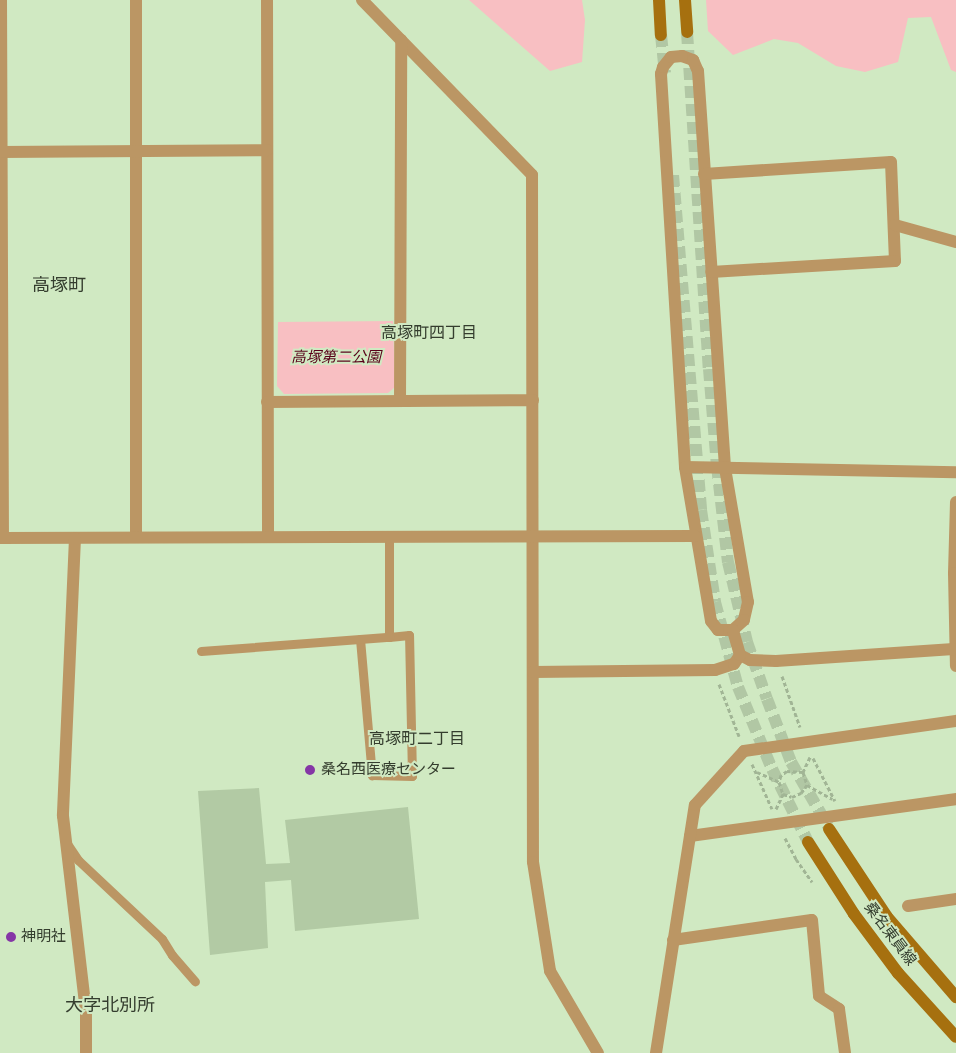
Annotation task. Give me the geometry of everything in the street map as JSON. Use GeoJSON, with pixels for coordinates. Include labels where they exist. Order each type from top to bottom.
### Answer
{"type":"FeatureCollection","features":[{"type":"Feature","properties":{"kind":"main road"},"geometry":{"type":"LineString","coordinates":[[659,0],[662,35]]}},
{"type":"Feature","properties":{"kind":"main road"},"geometry":{"type":"LineString","coordinates":[[685,0],[687,32]]}},
{"type":"Feature","properties":{"kind":"main road","name":"桑名東員線"},"geometry":{"type":"LineString","coordinates":[[829,829],[887,918],[956,997]]}},
{"type":"Feature","properties":{"kind":"main road","name":"桑名東員線"},"geometry":{"type":"LineString","coordinates":[[808,842],[854,914],[898,973],[956,1037]]}},
{"type":"Feature","properties":{"kind":"street"},"geometry":{"type":"LineString","coordinates":[[2,0],[2,538],[696,536]]}},
{"type":"Feature","properties":{"kind":"street"},"geometry":{"type":"LineString","coordinates":[[136,0],[136,538]]}},
{"type":"Feature","properties":{"kind":"street"},"geometry":{"type":"LineString","coordinates":[[267,0],[268,536]]}},
{"type":"Feature","properties":{"kind":"street"},"geometry":{"type":"LineString","coordinates":[[362,0],[532,175],[533,862],[550,971],[598,1053]]}},
{"type":"Feature","properties":{"kind":"street"},"geometry":{"type":"LineString","coordinates":[[400,401],[401,40]]}},
{"type":"Feature","properties":{"kind":"street"},"geometry":{"type":"LineString","coordinates":[[682,56],[693,60],[698,71],[704,174],[725,468],[748,602],[744,620],[733,630],[718,630],[710,621],[686,467],[661,74],[663,67],[671,57],[682,56]]}},
{"type":"Feature","properties":{"kind":"street"},"geometry":{"type":"LineString","coordinates":[[1,152],[267,150]]}},
{"type":"Feature","properties":{"kind":"street"},"geometry":{"type":"LineString","coordinates":[[704,174],[891,162],[895,262],[711,272]]}},
{"type":"Feature","properties":{"kind":"street"},"geometry":{"type":"LineString","coordinates":[[895,225],[956,242]]}},
{"type":"Feature","properties":{"kind":"street"},"geometry":{"type":"LineString","coordinates":[[267,402],[533,400]]}},
{"type":"Feature","properties":{"kind":"street"},"geometry":{"type":"LineString","coordinates":[[686,467],[956,472]]}},
{"type":"Feature","properties":{"kind":"street"},"geometry":{"type":"LineString","coordinates":[[956,502],[954,649],[956,666]]}},
{"type":"Feature","properties":{"kind":"street"},"geometry":{"type":"LineString","coordinates":[[75,538],[70,702],[63,816],[86,1013],[86,1053]]}},
{"type":"Feature","properties":{"kind":"street"},"geometry":{"type":"LineString","coordinates":[[733,630],[740,655],[750,660],[776,661],[954,649]]}},
{"type":"Feature","properties":{"kind":"street"},"geometry":{"type":"LineString","coordinates":[[533,672],[715,670],[734,664],[740,655]]}},
{"type":"Feature","properties":{"kind":"street"},"geometry":{"type":"LineString","coordinates":[[656,1053],[696,805],[744,751],[956,721]]}},
{"type":"Feature","properties":{"kind":"street"},"geometry":{"type":"LineString","coordinates":[[690,836],[956,799]]}},
{"type":"Feature","properties":{"kind":"street"},"geometry":{"type":"LineString","coordinates":[[908,906],[956,899]]}},
{"type":"Feature","properties":{"kind":"street"},"geometry":{"type":"LineString","coordinates":[[674,940],[812,920],[819,996],[839,1009],[845,1053]]}},
{"type":"Feature","properties":{"kind":"lane"},"geometry":{"type":"LineString","coordinates":[[389,536],[389,637]]}},
{"type":"Feature","properties":{"kind":"lane"},"geometry":{"type":"LineString","coordinates":[[201,651],[410,635],[412,776],[372,775],[360,639]]}},
{"type":"Feature","properties":{"kind":"lane"},"geometry":{"type":"LineString","coordinates":[[65,840],[78,860],[162,939],[172,955],[195,981]]}},
{"type":"Feature","properties":{"kind":"path"},"geometry":{"type":"LineString","coordinates":[[812,755],[803,772],[807,785],[835,800]]}},
{"type":"Feature","properties":{"kind":"path"},"geometry":{"type":"LineString","coordinates":[[803,772],[787,771],[781,776],[779,782],[783,794],[792,797],[802,793],[807,785]]}},
{"type":"Feature","properties":{"kind":"path"},"geometry":{"type":"LineString","coordinates":[[756,772],[779,782]]}},
{"type":"Feature","properties":{"kind":"green space"},"geometry":{"type":"Polygon","coordinates":[[[469,0],[582,0],[585,20],[582,62],[550,71],[469,0]]]}},
{"type":"Feature","properties":{"kind":"green space"},"geometry":{"type":"Polygon","coordinates":[[[706,0],[956,0],[956,72],[951,70],[931,17],[908,18],[898,62],[865,72],[836,66],[798,43],[774,39],[733,55],[708,31],[706,0]]]}},
{"type":"Feature","properties":{"kind":"green space","name":"高塚第二公園"},"geometry":{"type":"Polygon","coordinates":[[[393,321],[395,387],[388,393],[284,394],[277,386],[278,322],[393,321]]]}},
{"type":"Feature","properties":{"kind":"building"},"geometry":{"type":"Polygon","coordinates":[[[259,788],[266,864],[290,863],[285,820],[408,807],[419,919],[295,931],[291,880],[265,882],[268,948],[210,955],[198,791],[259,788]]]}},
{"type":"Feature","properties":{"kind":"tunnel"},"geometry":{"type":"LineString","coordinates":[[687,32],[709,369],[717,466],[728,562],[747,642],[767,699],[791,762],[828,826]]}},
{"type":"Feature","properties":{"kind":"tunnel"},"geometry":{"type":"LineString","coordinates":[[661,35],[665,73]]}},
{"type":"Feature","properties":{"kind":"tunnel"},"geometry":{"type":"LineString","coordinates":[[673,175],[701,510],[715,602],[738,687],[772,769],[808,842]]}},
{"type":"Feature","properties":{"kind":"place","name":"桑名西医療センター"},"geometry":{"type":"Point","coordinates":[310,770]}},
{"type":"Feature","properties":{"kind":"place","name":"神明社"},"geometry":{"type":"Point","coordinates":[11,937]}},
{"type":"Feature","properties":{"kind":"district","name":"高塚町"},"geometry":{"type":"Point","coordinates":[59,285]}},
{"type":"Feature","properties":{"kind":"district","name":"高塚町四丁目"},"geometry":{"type":"Point","coordinates":[429,333]}},
{"type":"Feature","properties":{"kind":"district","name":"高塚町二丁目"},"geometry":{"type":"Point","coordinates":[417,739]}},
{"type":"Feature","properties":{"kind":"district","name":"大字北別所"},"geometry":{"type":"Point","coordinates":[110,1005]}}]}
